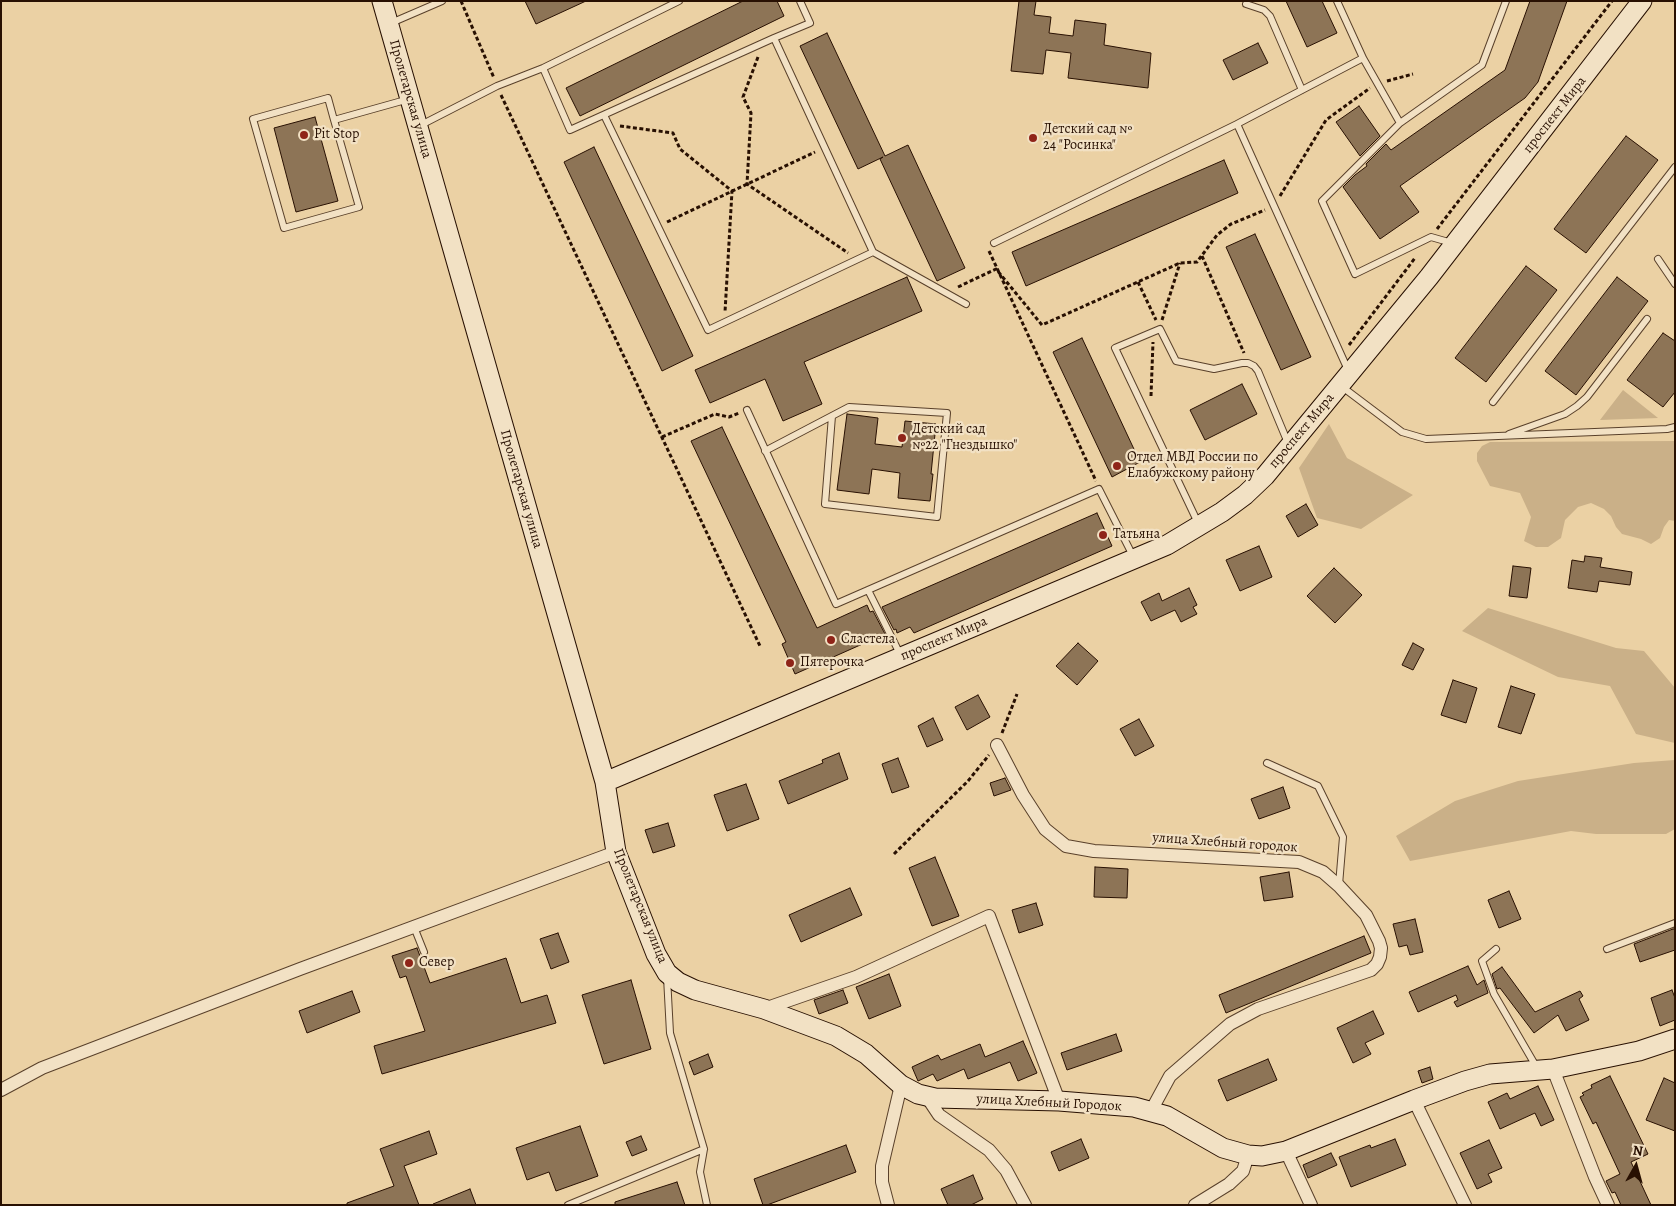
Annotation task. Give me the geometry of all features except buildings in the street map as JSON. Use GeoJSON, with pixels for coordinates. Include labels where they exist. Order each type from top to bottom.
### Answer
{"type":"FeatureCollection","features":[{"type":"Feature","properties":{"kind":"street","name":"Пролетарская улица"},"geometry":{"type":"LineString","coordinates":[[382,1],[605,782],[616,852],[656,954],[667,973]]}},
{"type":"Feature","properties":{"kind":"street","name":"проспект Мира"},"geometry":{"type":"LineString","coordinates":[[605,782],[1167,545],[1245,495],[1265,476],[1455,244],[1642,1]]}},
{"type":"Feature","properties":{"kind":"street","name":"улица Хлебный городок"},"geometry":{"type":"LineString","coordinates":[[998,745],[1023,795],[1045,830],[1066,846],[1094,851],[1299,862],[1323,872],[1339,886],[1366,915],[1379,941],[1381,948],[1380,957],[1377,964],[1371,970],[1258,1010],[1230,1024],[1170,1076],[1151,1111]]}},
{"type":"Feature","properties":{"kind":"street"},"geometry":{"type":"LineString","coordinates":[[1,1090],[42,1068],[616,852]]}},
{"type":"Feature","properties":{"kind":"street","name":"улица Хлебный городок"},"geometry":{"type":"LineString","coordinates":[[764,1009],[856,977],[989,916],[1059,1101]]}},
{"type":"Feature","properties":{"kind":"street","name":"улица Хлебный Городок"},"geometry":{"type":"LineString","coordinates":[[667,973],[678,982],[695,990],[764,1009],[836,1036],[878,1062],[901,1085],[927,1097],[1059,1101],[1117,1105],[1151,1111],[1166,1116],[1223,1148],[1248,1156],[1268,1155],[1286,1151],[1414,1100],[1490,1074],[1546,1070],[1639,1051],[1675,1039]]}},
{"type":"Feature","properties":{"kind":"street"},"geometry":{"type":"LineString","coordinates":[[1546,1070],[1608,1205]]}},
{"type":"Feature","properties":{"kind":"street"},"geometry":{"type":"LineString","coordinates":[[888,1205],[882,1182],[882,1166],[901,1085]]}},
{"type":"Feature","properties":{"kind":"street"},"geometry":{"type":"LineString","coordinates":[[927,1097],[939,1115],[989,1150],[1006,1170],[1025,1205]]}},
{"type":"Feature","properties":{"kind":"street"},"geometry":{"type":"LineString","coordinates":[[1414,1100],[1465,1205]]}},
{"type":"Feature","properties":{"kind":"street"},"geometry":{"type":"LineString","coordinates":[[1286,1151],[1311,1205]]}},
{"type":"Feature","properties":{"kind":"street"},"geometry":{"type":"LineString","coordinates":[[1195,1205],[1228,1184],[1243,1171],[1248,1156]]}},
{"type":"Feature","properties":{"kind":"lane"},"geometry":{"type":"LineString","coordinates":[[389,24],[442,1]]}},
{"type":"Feature","properties":{"kind":"lane"},"geometry":{"type":"LineString","coordinates":[[418,127],[497,86],[543,68],[679,1]]}},
{"type":"Feature","properties":{"kind":"lane"},"geometry":{"type":"LineString","coordinates":[[543,68],[570,130],[810,23],[800,1]]}},
{"type":"Feature","properties":{"kind":"lane"},"geometry":{"type":"LineString","coordinates":[[1337,1],[1363,58],[1400,123]]}},
{"type":"Feature","properties":{"kind":"lane"},"geometry":{"type":"LineString","coordinates":[[1455,244],[1431,237],[1355,274],[1322,201],[1400,123],[1482,65],[1506,1]]}},
{"type":"Feature","properties":{"kind":"lane"},"geometry":{"type":"LineString","coordinates":[[1246,4],[1264,10],[1270,16],[1302,90]]}},
{"type":"Feature","properties":{"kind":"lane"},"geometry":{"type":"LineString","coordinates":[[774,38],[872,252],[966,304]]}},
{"type":"Feature","properties":{"kind":"lane"},"geometry":{"type":"LineString","coordinates":[[994,243],[1237,124],[1363,58]]}},
{"type":"Feature","properties":{"kind":"lane"},"geometry":{"type":"LineString","coordinates":[[328,98],[334,120],[359,207],[284,228],[253,119],[328,98]]}},
{"type":"Feature","properties":{"kind":"lane"},"geometry":{"type":"LineString","coordinates":[[334,120],[410,98]]}},
{"type":"Feature","properties":{"kind":"lane"},"geometry":{"type":"LineString","coordinates":[[604,115],[708,330],[872,252]]}},
{"type":"Feature","properties":{"kind":"lane"},"geometry":{"type":"LineString","coordinates":[[1237,124],[1274,206],[1345,379],[1402,432],[1418,438],[1435,440],[1668,429],[1675,427]]}},
{"type":"Feature","properties":{"kind":"lane"},"geometry":{"type":"LineString","coordinates":[[1493,402],[1675,167]]}},
{"type":"Feature","properties":{"kind":"lane"},"geometry":{"type":"LineString","coordinates":[[1658,259],[1675,284]]}},
{"type":"Feature","properties":{"kind":"lane"},"geometry":{"type":"LineString","coordinates":[[1504,437],[1564,414],[1577,406],[1587,397],[1647,319]]}},
{"type":"Feature","properties":{"kind":"lane"},"geometry":{"type":"LineString","coordinates":[[1199,526],[1115,348],[1157,330],[1176,361],[1214,369],[1248,363],[1254,366],[1290,446]]}},
{"type":"Feature","properties":{"kind":"lane"},"geometry":{"type":"LineString","coordinates":[[765,451],[849,406],[947,413],[937,517],[825,504],[832,416]]}},
{"type":"Feature","properties":{"kind":"lane"},"geometry":{"type":"LineString","coordinates":[[747,410],[836,604],[1099,488],[1135,559]]}},
{"type":"Feature","properties":{"kind":"lane"},"geometry":{"type":"LineString","coordinates":[[868,590],[901,657]]}},
{"type":"Feature","properties":{"kind":"lane"},"geometry":{"type":"LineString","coordinates":[[1267,763],[1318,786],[1343,837],[1339,886]]}},
{"type":"Feature","properties":{"kind":"lane"},"geometry":{"type":"LineString","coordinates":[[1607,949],[1675,923]]}},
{"type":"Feature","properties":{"kind":"lane"},"geometry":{"type":"LineString","coordinates":[[414,927],[424,952]]}},
{"type":"Feature","properties":{"kind":"lane"},"geometry":{"type":"LineString","coordinates":[[1496,950],[1482,961],[1494,994],[1546,1070]]}},
{"type":"Feature","properties":{"kind":"lane"},"geometry":{"type":"LineString","coordinates":[[667,973],[670,1033],[704,1149],[700,1172],[707,1205]]}},
{"type":"Feature","properties":{"kind":"lane"},"geometry":{"type":"LineString","coordinates":[[568,1205],[704,1149]]}},
{"type":"Feature","properties":{"kind":"path"},"geometry":{"type":"LineString","coordinates":[[461,1],[497,86],[760,646]]}},
{"type":"Feature","properties":{"kind":"path"},"geometry":{"type":"LineString","coordinates":[[1348,344],[1612,1]]}},
{"type":"Feature","properties":{"kind":"path"},"geometry":{"type":"LineString","coordinates":[[747,184],[751,113],[743,97],[764,42]]}},
{"type":"Feature","properties":{"kind":"path"},"geometry":{"type":"LineString","coordinates":[[996,269],[1042,325],[1180,263],[1197,262],[1217,235],[1230,224],[1274,206],[1326,120],[1378,83],[1413,74]]}},
{"type":"Feature","properties":{"kind":"path"},"geometry":{"type":"LineString","coordinates":[[609,124],[673,133],[680,150],[732,191]]}},
{"type":"Feature","properties":{"kind":"path"},"geometry":{"type":"LineString","coordinates":[[658,226],[824,147]]}},
{"type":"Feature","properties":{"kind":"path"},"geometry":{"type":"LineString","coordinates":[[747,184],[857,259]]}},
{"type":"Feature","properties":{"kind":"path"},"geometry":{"type":"LineString","coordinates":[[724,322],[732,191]]}},
{"type":"Feature","properties":{"kind":"path"},"geometry":{"type":"LineString","coordinates":[[994,243],[987,246],[996,269],[1099,488]]}},
{"type":"Feature","properties":{"kind":"path"},"geometry":{"type":"LineString","coordinates":[[1202,256],[1248,363]]}},
{"type":"Feature","properties":{"kind":"path"},"geometry":{"type":"LineString","coordinates":[[1149,420],[1157,330],[1180,263]]}},
{"type":"Feature","properties":{"kind":"path"},"geometry":{"type":"LineString","coordinates":[[946,293],[996,269]]}},
{"type":"Feature","properties":{"kind":"path"},"geometry":{"type":"LineString","coordinates":[[1138,282],[1157,330]]}},
{"type":"Feature","properties":{"kind":"path"},"geometry":{"type":"LineString","coordinates":[[662,437],[716,414],[729,417],[747,410]]}},
{"type":"Feature","properties":{"kind":"path"},"geometry":{"type":"LineString","coordinates":[[894,854],[968,781],[998,745],[1017,694]]}},
{"type":"Feature","properties":{"kind":"shaded area"},"geometry":{"type":"Polygon","coordinates":[[[1623,390],[1658,418],[1600,420],[1623,390]]]}},
{"type":"Feature","properties":{"kind":"shaded area"},"geometry":{"type":"Polygon","coordinates":[[[1329,424],[1347,458],[1413,495],[1361,529],[1317,518],[1299,468],[1329,424]]]}},
{"type":"Feature","properties":{"kind":"shaded area"},"geometry":{"type":"Polygon","coordinates":[[[1675,441],[1675,521],[1669,520],[1660,538],[1651,544],[1622,534],[1611,516],[1604,509],[1591,503],[1578,507],[1565,520],[1561,538],[1548,547],[1536,547],[1524,541],[1531,517],[1520,493],[1490,486],[1477,461],[1477,453],[1482,446],[1490,442],[1675,441]]]}},
{"type":"Feature","properties":{"kind":"shaded area"},"geometry":{"type":"Polygon","coordinates":[[[1488,608],[1616,648],[1644,651],[1675,688],[1675,743],[1636,734],[1610,686],[1558,677],[1462,631],[1488,608]]]}},
{"type":"Feature","properties":{"kind":"shaded area"},"geometry":{"type":"Polygon","coordinates":[[[1675,760],[1675,829],[1666,834],[1596,834],[1571,831],[1410,861],[1396,836],[1455,801],[1518,781],[1634,763],[1675,760]]]}},
{"type":"Feature","properties":{"kind":"place","name":"Pit Stop"},"geometry":{"type":"Point","coordinates":[304,135]}},
{"type":"Feature","properties":{"kind":"place","name":"Детский сад № 24 \"Росинка\""},"geometry":{"type":"Point","coordinates":[1033,138]}},
{"type":"Feature","properties":{"kind":"place","name":"Детский сад №22 \"Гнездышко\""},"geometry":{"type":"Point","coordinates":[902,438]}},
{"type":"Feature","properties":{"kind":"place","name":"Отдел МВД России по Елабужскому району"},"geometry":{"type":"Point","coordinates":[1117,466]}},
{"type":"Feature","properties":{"kind":"place","name":"Татьяна"},"geometry":{"type":"Point","coordinates":[1103,535]}},
{"type":"Feature","properties":{"kind":"place","name":"Сластела"},"geometry":{"type":"Point","coordinates":[831,640]}},
{"type":"Feature","properties":{"kind":"place","name":"Пятерочка"},"geometry":{"type":"Point","coordinates":[790,663]}},
{"type":"Feature","properties":{"kind":"place","name":"Север"},"geometry":{"type":"Point","coordinates":[409,963]}}]}
